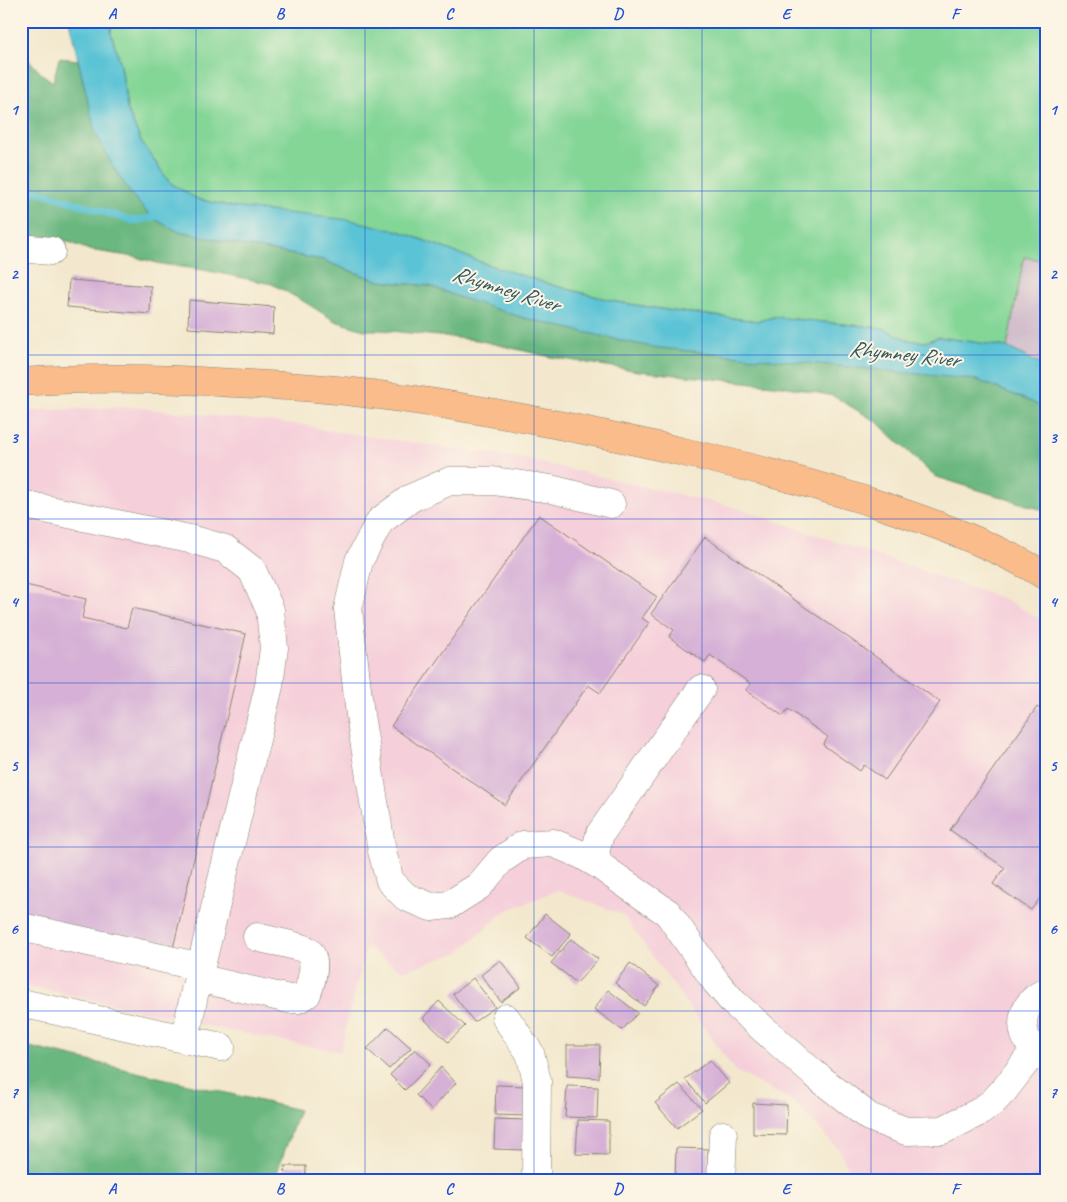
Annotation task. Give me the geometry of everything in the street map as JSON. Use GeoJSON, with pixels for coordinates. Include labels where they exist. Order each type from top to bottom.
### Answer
{"type":"FeatureCollection","features":[{"type":"Feature","properties":{"kind":"main road"},"geometry":{"type":"LineString","coordinates":[[21,382],[133,379],[255,384],[389,396],[513,416],[722,461],[845,494],[966,536],[1046,576]]}},
{"type":"Feature","properties":{"kind":"street"},"geometry":{"type":"LineString","coordinates":[[21,248],[51,251]]}},
{"type":"Feature","properties":{"kind":"street"},"geometry":{"type":"LineString","coordinates":[[611,504],[551,489],[493,481],[450,481],[411,498],[380,520],[358,560],[348,609],[360,715],[382,851],[390,881],[406,897],[431,907],[449,905],[478,886],[501,860],[523,845],[553,844],[580,854],[668,913],[716,982],[734,1003],[812,1073],[870,1116],[906,1131],[944,1130],[981,1111],[1040,1055],[1028,1042],[1024,1032],[1023,1021],[1026,1010],[1032,1000],[1046,992]]}},
{"type":"Feature","properties":{"kind":"street"},"geometry":{"type":"LineString","coordinates":[[21,504],[194,540],[225,549],[252,570],[270,610],[274,648],[269,686],[199,973],[185,1039]]}},
{"type":"Feature","properties":{"kind":"street"},"geometry":{"type":"LineString","coordinates":[[598,865],[595,852],[600,834],[701,689]]}},
{"type":"Feature","properties":{"kind":"street"},"geometry":{"type":"LineString","coordinates":[[21,927],[199,973],[290,999],[299,999],[307,994],[313,964],[311,955],[306,949],[257,938]]}},
{"type":"Feature","properties":{"kind":"street"},"geometry":{"type":"LineString","coordinates":[[21,1003],[221,1047]]}},
{"type":"Feature","properties":{"kind":"street"},"geometry":{"type":"LineString","coordinates":[[506,1018],[530,1053],[537,1081],[536,1181]]}},
{"type":"Feature","properties":{"kind":"street"},"geometry":{"type":"LineString","coordinates":[[721,1181],[723,1135]]}},
{"type":"Feature","properties":{"kind":"shaded area"},"geometry":{"type":"Polygon","coordinates":[[[1024,256],[1046,261],[1046,367],[1007,347],[1024,256]]]}},
{"type":"Feature","properties":{"kind":"shaded area"},"geometry":{"type":"Polygon","coordinates":[[[130,407],[303,425],[325,430],[520,458],[738,508],[1005,599],[1046,623],[1046,1181],[854,1181],[840,1151],[794,1102],[735,1071],[623,915],[558,890],[505,911],[458,953],[403,971],[367,948],[360,912],[366,948],[340,1052],[220,1029],[21,984],[21,411],[130,407]]]}},
{"type":"Feature","properties":{"kind":"green space"},"geometry":{"type":"Polygon","coordinates":[[[112,21],[1046,21],[1046,261],[1024,257],[1007,347],[939,337],[925,342],[908,340],[883,328],[774,317],[758,321],[617,302],[552,285],[486,264],[399,231],[233,207],[197,199],[169,182],[141,141],[127,109],[121,65],[111,33],[112,21]]]}},
{"type":"Feature","properties":{"kind":"green space"},"geometry":{"type":"Polygon","coordinates":[[[21,54],[53,82],[59,58],[78,60],[96,132],[175,230],[235,244],[323,260],[380,281],[430,286],[461,298],[977,380],[1046,409],[1046,511],[934,476],[877,422],[833,396],[783,386],[638,371],[551,357],[477,340],[364,330],[335,321],[272,284],[204,270],[161,264],[135,257],[89,250],[59,238],[21,235],[23,115],[21,112],[21,54]]]}},
{"type":"Feature","properties":{"kind":"green space"},"geometry":{"type":"Polygon","coordinates":[[[21,1045],[299,1110],[274,1181],[21,1181],[21,1045]]]}},
{"type":"Feature","properties":{"kind":"water","name":"Rhymney River"},"geometry":{"type":"Polygon","coordinates":[[[69,21],[112,21],[111,33],[121,65],[127,109],[141,141],[169,182],[197,199],[233,207],[350,220],[399,231],[486,264],[552,285],[617,302],[758,321],[774,317],[883,328],[908,340],[925,342],[939,337],[1007,347],[1046,367],[1046,409],[977,380],[651,347],[524,318],[430,286],[380,281],[323,260],[235,244],[175,230],[152,218],[131,194],[112,165],[95,132],[69,21]]]}},
{"type":"Feature","properties":{"kind":"building"},"geometry":{"type":"Polygon","coordinates":[[[69,280],[151,286],[150,314],[67,307],[69,280]]]}},
{"type":"Feature","properties":{"kind":"building"},"geometry":{"type":"Polygon","coordinates":[[[189,300],[274,307],[273,334],[188,328],[189,300]]]}},
{"type":"Feature","properties":{"kind":"building"},"geometry":{"type":"Polygon","coordinates":[[[539,515],[657,597],[642,618],[649,623],[600,693],[588,685],[505,805],[391,726],[539,515]]]}},
{"type":"Feature","properties":{"kind":"building"},"geometry":{"type":"Polygon","coordinates":[[[705,537],[940,702],[885,780],[864,765],[860,771],[823,745],[828,737],[788,709],[783,716],[746,690],[751,684],[710,655],[705,662],[669,637],[674,630],[651,614],[705,537]]]}},
{"type":"Feature","properties":{"kind":"building"},"geometry":{"type":"Polygon","coordinates":[[[21,584],[86,599],[82,618],[127,628],[132,608],[246,634],[172,953],[21,918],[21,584]]]}},
{"type":"Feature","properties":{"kind":"building"},"geometry":{"type":"Polygon","coordinates":[[[1037,707],[1046,713],[1046,896],[1043,894],[1031,910],[993,884],[1005,868],[950,830],[1037,707]]]}},
{"type":"Feature","properties":{"kind":"building"},"geometry":{"type":"Polygon","coordinates":[[[545,914],[571,934],[552,957],[527,938],[545,914]]]}},
{"type":"Feature","properties":{"kind":"building"},"geometry":{"type":"Polygon","coordinates":[[[571,939],[598,959],[577,983],[551,963],[571,939]]]}},
{"type":"Feature","properties":{"kind":"building"},"geometry":{"type":"Polygon","coordinates":[[[500,960],[521,987],[501,1002],[481,975],[500,960]]]}},
{"type":"Feature","properties":{"kind":"building"},"geometry":{"type":"Polygon","coordinates":[[[630,963],[659,986],[644,1006],[615,983],[630,963]]]}},
{"type":"Feature","properties":{"kind":"building"},"geometry":{"type":"Polygon","coordinates":[[[473,978],[495,1007],[474,1022],[453,994],[473,978]]]}},
{"type":"Feature","properties":{"kind":"building"},"geometry":{"type":"Polygon","coordinates":[[[608,990],[638,1013],[622,1030],[594,1009],[608,990]]]}},
{"type":"Feature","properties":{"kind":"building"},"geometry":{"type":"Polygon","coordinates":[[[439,1001],[465,1026],[448,1042],[423,1018],[439,1001]]]}},
{"type":"Feature","properties":{"kind":"building"},"geometry":{"type":"Polygon","coordinates":[[[388,1027],[411,1048],[389,1069],[367,1049],[388,1027]]]}},
{"type":"Feature","properties":{"kind":"building"},"geometry":{"type":"Polygon","coordinates":[[[567,1045],[600,1045],[599,1078],[567,1076],[567,1045]]]}},
{"type":"Feature","properties":{"kind":"building"},"geometry":{"type":"Polygon","coordinates":[[[415,1049],[431,1064],[405,1090],[390,1075],[415,1049]]]}},
{"type":"Feature","properties":{"kind":"building"},"geometry":{"type":"Polygon","coordinates":[[[710,1060],[729,1083],[705,1103],[685,1079],[710,1060]]]}},
{"type":"Feature","properties":{"kind":"building"},"geometry":{"type":"Polygon","coordinates":[[[441,1067],[456,1083],[431,1110],[416,1095],[441,1067]]]}},
{"type":"Feature","properties":{"kind":"building"},"geometry":{"type":"Polygon","coordinates":[[[679,1084],[702,1109],[677,1128],[655,1103],[679,1084]]]}},
{"type":"Feature","properties":{"kind":"building"},"geometry":{"type":"Polygon","coordinates":[[[496,1085],[527,1086],[527,1116],[495,1115],[496,1085]]]}},
{"type":"Feature","properties":{"kind":"building"},"geometry":{"type":"Polygon","coordinates":[[[567,1086],[598,1087],[597,1118],[565,1117],[567,1086]]]}},
{"type":"Feature","properties":{"kind":"building"},"geometry":{"type":"Polygon","coordinates":[[[753,1103],[787,1105],[786,1135],[753,1134],[753,1103]]]}},
{"type":"Feature","properties":{"kind":"building"},"geometry":{"type":"Polygon","coordinates":[[[495,1119],[526,1120],[526,1150],[494,1149],[495,1119]]]}},
{"type":"Feature","properties":{"kind":"building"},"geometry":{"type":"Polygon","coordinates":[[[578,1120],[609,1121],[609,1155],[576,1154],[578,1120]]]}},
{"type":"Feature","properties":{"kind":"building"},"geometry":{"type":"Polygon","coordinates":[[[676,1148],[708,1149],[708,1180],[675,1179],[676,1148]]]}},
{"type":"Feature","properties":{"kind":"building"},"geometry":{"type":"Polygon","coordinates":[[[285,1166],[306,1166],[305,1181],[284,1181],[285,1166]]]}},
{"type":"Feature","properties":{"kind":"building"},"geometry":{"type":"Polygon","coordinates":[[[1035,1175],[1040,1181],[1029,1181],[1035,1175]]]}},
{"type":"Feature","properties":{"kind":"building"},"geometry":{"type":"Polygon","coordinates":[[[740,1176],[773,1178],[773,1181],[740,1181],[740,1176]]]}},
{"type":"Feature","properties":{"kind":"waterway"},"geometry":{"type":"LineString","coordinates":[[21,186],[133,221],[152,218],[159,214]]}}]}
